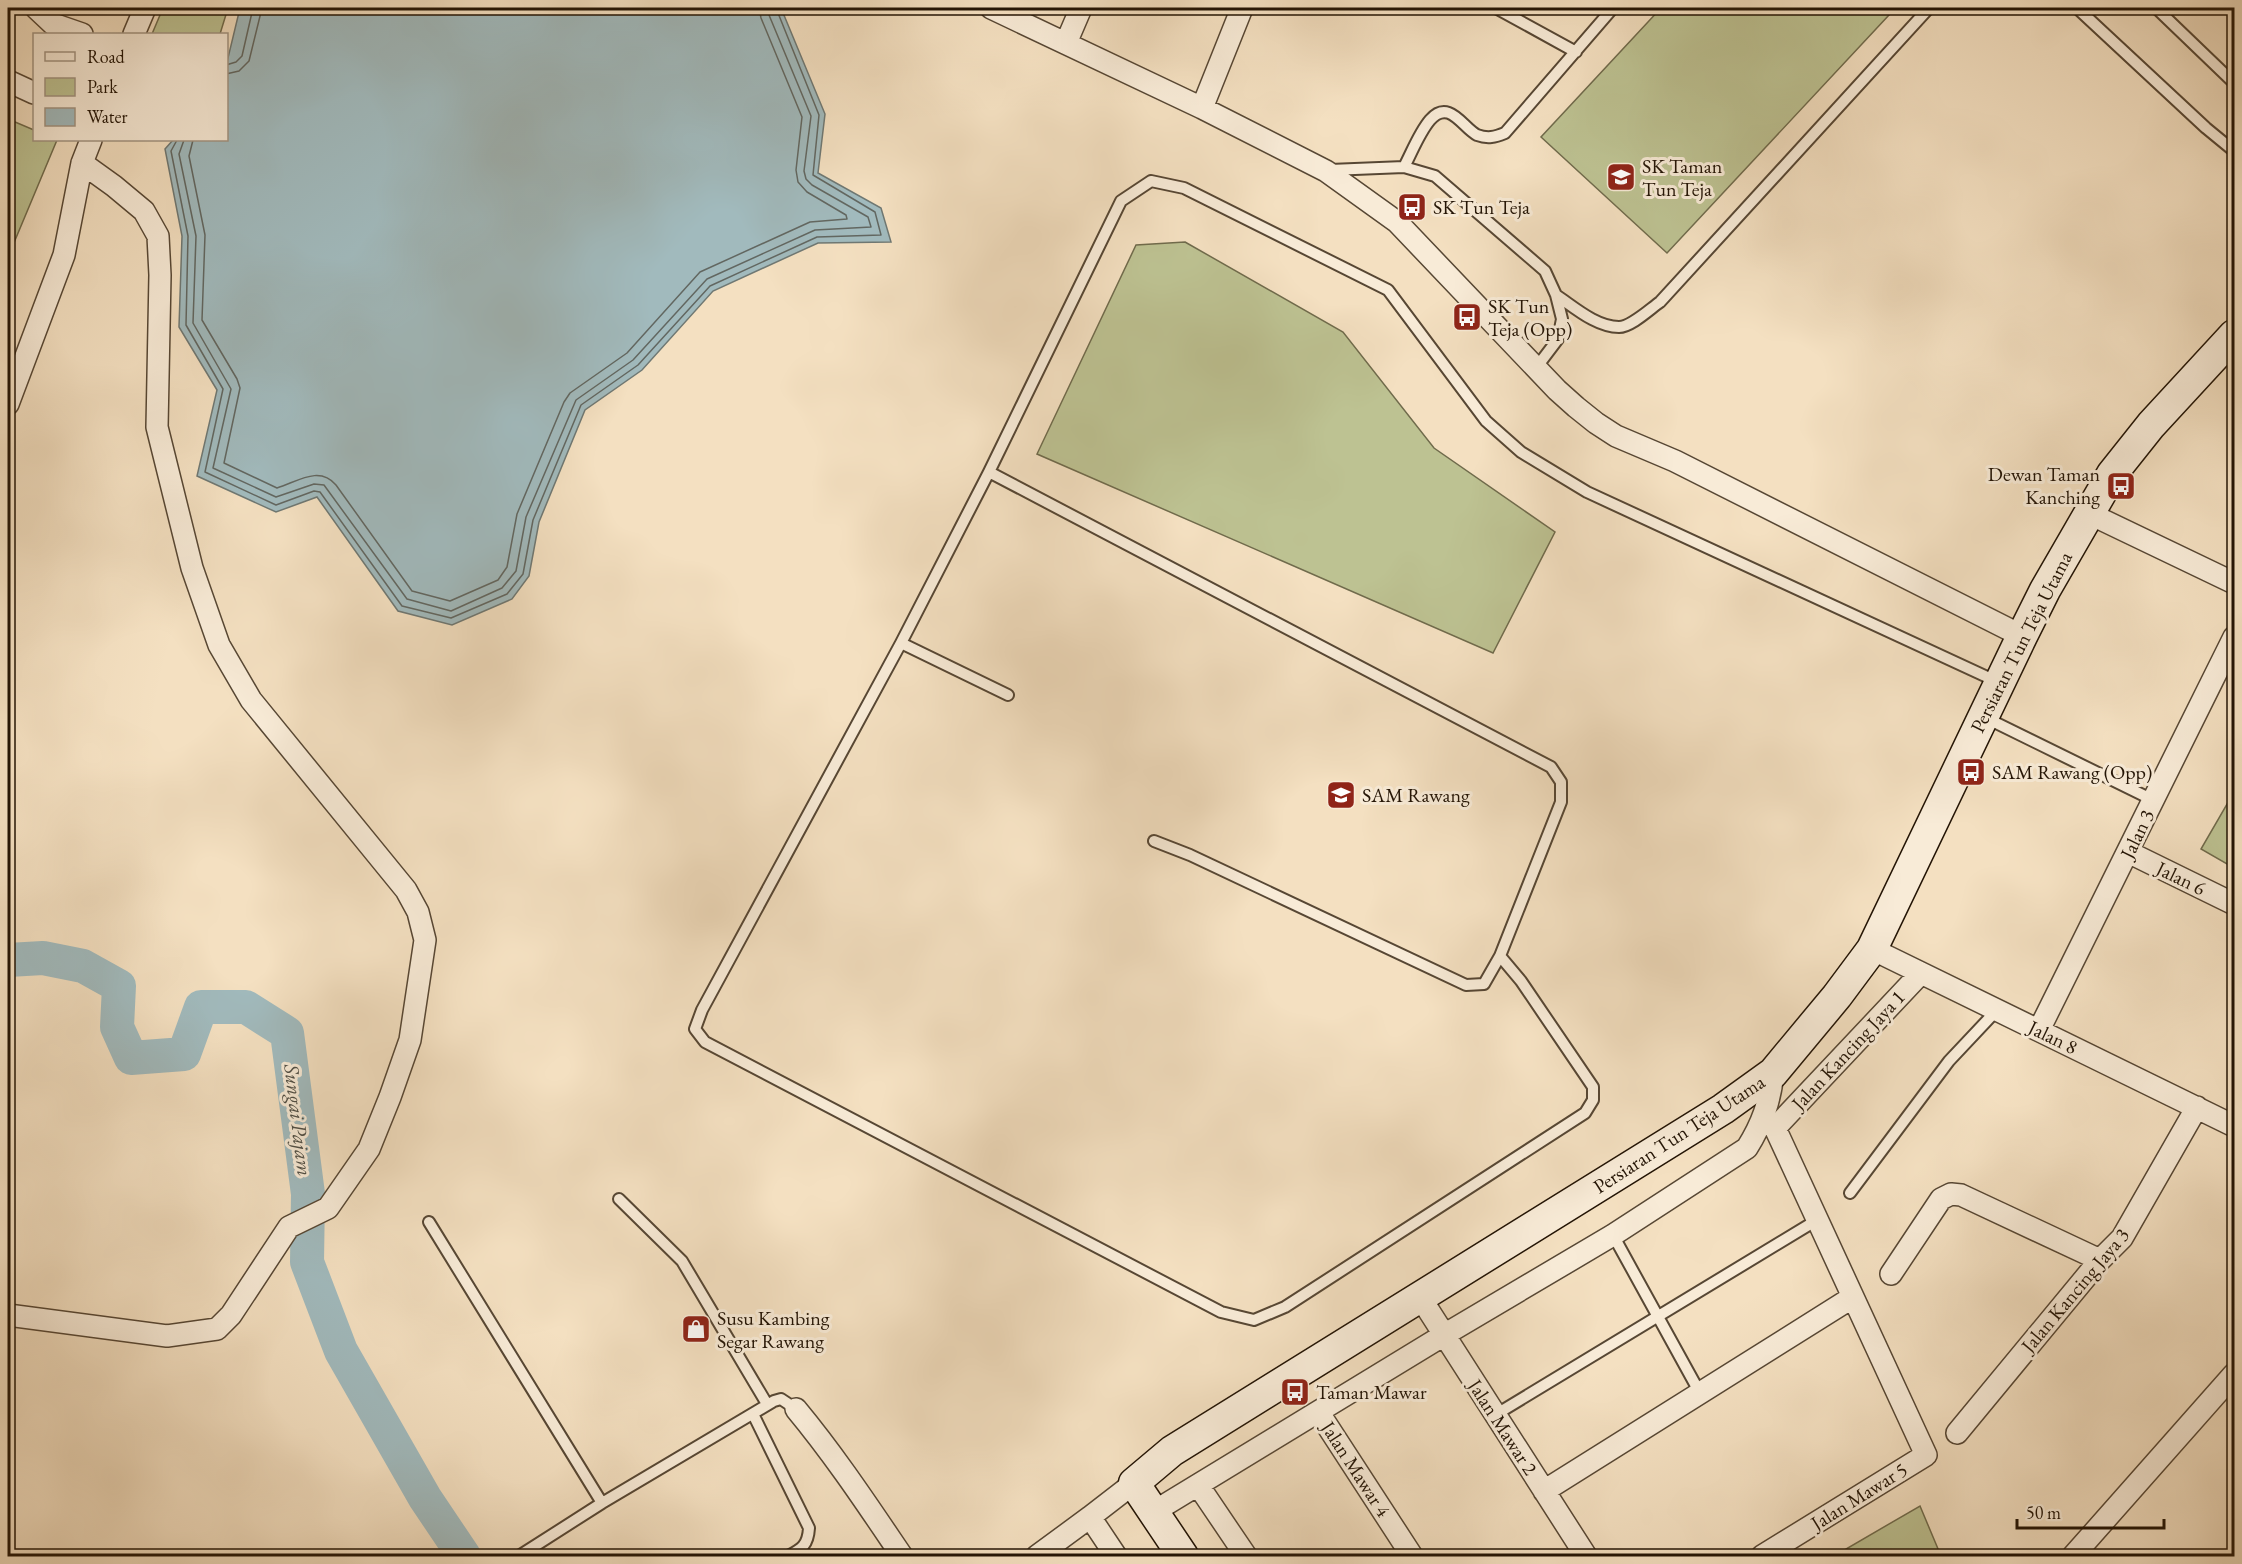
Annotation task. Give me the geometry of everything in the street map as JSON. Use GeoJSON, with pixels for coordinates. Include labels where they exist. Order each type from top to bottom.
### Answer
{"type":"FeatureCollection","features":[{"type":"Feature","properties":{"kind":"street"},"geometry":{"type":"LineString","coordinates":[[36,8],[53,24],[79,33]]}},
{"type":"Feature","properties":{"kind":"street"},"geometry":{"type":"LineString","coordinates":[[134,33],[145,8]]}},
{"type":"Feature","properties":{"kind":"street"},"geometry":{"type":"LineString","coordinates":[[991,8],[1202,108],[1326,171],[1397,222],[1536,368],[1576,407],[1616,436],[1675,461],[2022,636]]}},
{"type":"Feature","properties":{"kind":"street"},"geometry":{"type":"LineString","coordinates":[[1066,43],[1081,8]]}},
{"type":"Feature","properties":{"kind":"street"},"geometry":{"type":"LineString","coordinates":[[1202,108],[1242,8]]}},
{"type":"Feature","properties":{"kind":"street"},"geometry":{"type":"LineString","coordinates":[[8,81],[33,93]]}},
{"type":"Feature","properties":{"kind":"street"},"geometry":{"type":"LineString","coordinates":[[8,404],[64,255],[82,163],[92,141]]}},
{"type":"Feature","properties":{"kind":"street"},"geometry":{"type":"LineString","coordinates":[[8,1315],[167,1336],[217,1329],[231,1315],[289,1227],[328,1208],[369,1149],[410,1040],[425,940],[418,912],[406,890],[251,700],[219,645],[192,568],[157,427],[160,275],[158,236],[144,212],[82,163]]}},
{"type":"Feature","properties":{"kind":"street","name":"Persiaran Tun Teja Utama"},"geometry":{"type":"LineString","coordinates":[[1134,1483],[1172,1451],[1723,1109],[1773,1073],[1837,996],[1872,949],[2022,636],[2088,513],[2112,474],[2151,425],[2235,335]]}},
{"type":"Feature","properties":{"kind":"street"},"geometry":{"type":"LineString","coordinates":[[2088,513],[2235,584]]}},
{"type":"Feature","properties":{"kind":"street","name":"Jalan 3"},"geometry":{"type":"LineString","coordinates":[[2039,1030],[2235,637]]}},
{"type":"Feature","properties":{"kind":"street","name":"Jalan 6"},"geometry":{"type":"LineString","coordinates":[[2128,852],[2235,904]]}},
{"type":"Feature","properties":{"kind":"street","name":"Jalan 8"},"geometry":{"type":"LineString","coordinates":[[1872,949],[2235,1126]]}},
{"type":"Feature","properties":{"kind":"street","name":"Jalan Kancing Jaya 1"},"geometry":{"type":"LineString","coordinates":[[1767,1128],[1921,973]]}},
{"type":"Feature","properties":{"kind":"street"},"geometry":{"type":"LineString","coordinates":[[1544,1491],[1853,1298],[1817,1220],[1767,1128],[1773,1073]]}},
{"type":"Feature","properties":{"kind":"street","name":"Jalan Kancing Jaya 3"},"geometry":{"type":"LineString","coordinates":[[1957,1433],[2100,1260],[2122,1238],[2197,1107]]}},
{"type":"Feature","properties":{"kind":"street"},"geometry":{"type":"LineString","coordinates":[[1155,1511],[1613,1235],[1747,1148],[1767,1128]]}},
{"type":"Feature","properties":{"kind":"street"},"geometry":{"type":"LineString","coordinates":[[1891,1274],[1941,1199],[1951,1194],[1961,1195],[2100,1260]]}},
{"type":"Feature","properties":{"kind":"street","name":"Jalan Mawar 2"},"geometry":{"type":"LineString","coordinates":[[1420,1298],[1544,1491],[1582,1555]]}},
{"type":"Feature","properties":{"kind":"street","name":"Jalan Mawar 5"},"geometry":{"type":"LineString","coordinates":[[1762,1557],[1926,1455],[1853,1298]]}},
{"type":"Feature","properties":{"kind":"street"},"geometry":{"type":"LineString","coordinates":[[2073,1557],[2235,1374]]}},
{"type":"Feature","properties":{"kind":"street"},"geometry":{"type":"LineString","coordinates":[[796,1409],[846,1473],[902,1557]]}},
{"type":"Feature","properties":{"kind":"street","name":"Jalan Mawar 4"},"geometry":{"type":"LineString","coordinates":[[1319,1413],[1412,1557]]}},
{"type":"Feature","properties":{"kind":"street"},"geometry":{"type":"LineString","coordinates":[[1037,1557],[1134,1483],[1184,1557]]}},
{"type":"Feature","properties":{"kind":"street"},"geometry":{"type":"LineString","coordinates":[[1198,1485],[1246,1557]]}},
{"type":"Feature","properties":{"kind":"street"},"geometry":{"type":"LineString","coordinates":[[1090,1517],[1116,1557]]}},
{"type":"Feature","properties":{"kind":"lane"},"geometry":{"type":"LineString","coordinates":[[1496,8],[1576,52]]}},
{"type":"Feature","properties":{"kind":"lane"},"geometry":{"type":"LineString","coordinates":[[1404,167],[1430,119],[1442,113],[1455,115],[1476,135],[1492,138],[1505,133],[1613,8]]}},
{"type":"Feature","properties":{"kind":"lane"},"geometry":{"type":"LineString","coordinates":[[1556,295],[1595,321],[1620,327],[1639,318],[1660,302],[1929,8]]}},
{"type":"Feature","properties":{"kind":"lane"},"geometry":{"type":"LineString","coordinates":[[2077,8],[2206,128],[2235,151]]}},
{"type":"Feature","properties":{"kind":"lane"},"geometry":{"type":"LineString","coordinates":[[2156,8],[2235,83]]}},
{"type":"Feature","properties":{"kind":"lane"},"geometry":{"type":"LineString","coordinates":[[1326,171],[1404,167],[1436,176],[1545,272],[1556,295],[1562,319],[1558,339],[1536,368]]}},
{"type":"Feature","properties":{"kind":"lane"},"geometry":{"type":"LineString","coordinates":[[1500,956],[1521,981],[1593,1087],[1593,1100],[1585,1113],[1285,1307],[1254,1320],[1221,1312],[705,1042],[695,1029],[708,1000],[901,643],[989,472],[1121,201],[1151,181],[1184,188],[1388,290],[1486,421],[1521,452],[1587,492],[1999,683]]}},
{"type":"Feature","properties":{"kind":"lane"},"geometry":{"type":"LineString","coordinates":[[989,472],[1551,767],[1561,782],[1561,802],[1500,956],[1484,984],[1466,985],[1190,855],[1154,841]]}},
{"type":"Feature","properties":{"kind":"lane"},"geometry":{"type":"LineString","coordinates":[[901,643],[1008,695]]}},
{"type":"Feature","properties":{"kind":"lane"},"geometry":{"type":"LineString","coordinates":[[1983,716],[2153,800]]}},
{"type":"Feature","properties":{"kind":"lane"},"geometry":{"type":"LineString","coordinates":[[1850,1193],[1949,1061],[1997,1010]]}},
{"type":"Feature","properties":{"kind":"lane"},"geometry":{"type":"LineString","coordinates":[[619,1199],[682,1261],[767,1404]]}},
{"type":"Feature","properties":{"kind":"lane"},"geometry":{"type":"LineString","coordinates":[[1495,1415],[1817,1220]]}},
{"type":"Feature","properties":{"kind":"lane"},"geometry":{"type":"LineString","coordinates":[[429,1222],[602,1503]]}},
{"type":"Feature","properties":{"kind":"lane"},"geometry":{"type":"LineString","coordinates":[[1613,1235],[1700,1393]]}},
{"type":"Feature","properties":{"kind":"lane"},"geometry":{"type":"LineString","coordinates":[[519,1557],[602,1503],[767,1404],[781,1399],[796,1409]]}},
{"type":"Feature","properties":{"kind":"lane"},"geometry":{"type":"LineString","coordinates":[[753,1414],[808,1528],[808,1539],[803,1548],[788,1557]]}},
{"type":"Feature","properties":{"kind":"green space"},"geometry":{"type":"Polygon","coordinates":[[[163,8],[228,8],[220,33],[152,33],[163,8]]]}},
{"type":"Feature","properties":{"kind":"green space"},"geometry":{"type":"Polygon","coordinates":[[[1661,8],[1881,8],[1889,15],[1667,253],[1541,137],[1661,8]]]}},
{"type":"Feature","properties":{"kind":"green space"},"geometry":{"type":"Polygon","coordinates":[[[8,119],[33,130],[33,141],[57,141],[8,257],[8,119]]]}},
{"type":"Feature","properties":{"kind":"green space"},"geometry":{"type":"Polygon","coordinates":[[[1185,242],[1343,332],[1434,448],[1555,532],[1493,653],[1037,454],[1136,245],[1185,242]]]}},
{"type":"Feature","properties":{"kind":"green space"},"geometry":{"type":"Polygon","coordinates":[[[2234,792],[2234,868],[2201,849],[2234,792]]]}},
{"type":"Feature","properties":{"kind":"green space"},"geometry":{"type":"Polygon","coordinates":[[[1920,1506],[1941,1556],[1834,1556],[1920,1506]]]}},
{"type":"Feature","properties":{"kind":"water"},"geometry":{"type":"Polygon","coordinates":[[[240,8],[781,8],[825,114],[818,173],[881,208],[891,242],[818,243],[713,291],[642,370],[585,410],[539,522],[529,576],[512,599],[452,625],[398,611],[317,497],[276,512],[197,476],[217,390],[179,327],[182,236],[165,149],[172,141],[228,141],[228,58],[240,8]]]}},
{"type":"Feature","properties":{"kind":"waterway","name":"Sungai Pajam"},"geometry":{"type":"LineString","coordinates":[[8,960],[43,958],[83,966],[119,986],[117,1027],[131,1058],[184,1054],[201,1007],[246,1007],[287,1033],[308,1194],[307,1262],[341,1351],[425,1498],[464,1556]]}},
{"type":"Feature","properties":{"kind":"place","name":"SK Taman Tun Teja"},"geometry":{"type":"Point","coordinates":[1621,177]}},
{"type":"Feature","properties":{"kind":"place","name":"SK Tun Teja"},"geometry":{"type":"Point","coordinates":[1412,207]}},
{"type":"Feature","properties":{"kind":"place","name":"SK Tun Teja (Opp)"},"geometry":{"type":"Point","coordinates":[1467,317]}},
{"type":"Feature","properties":{"kind":"place","name":"Dewan Taman Kanching"},"geometry":{"type":"Point","coordinates":[2121,486]}},
{"type":"Feature","properties":{"kind":"place","name":"SAM Rawang (Opp)"},"geometry":{"type":"Point","coordinates":[1971,772]}},
{"type":"Feature","properties":{"kind":"place","name":"SAM Rawang"},"geometry":{"type":"Point","coordinates":[1341,795]}},
{"type":"Feature","properties":{"kind":"place","name":"Susu Kambing Segar Rawang"},"geometry":{"type":"Point","coordinates":[696,1329]}},
{"type":"Feature","properties":{"kind":"place","name":"Taman Mawar"},"geometry":{"type":"Point","coordinates":[1295,1392]}}]}
